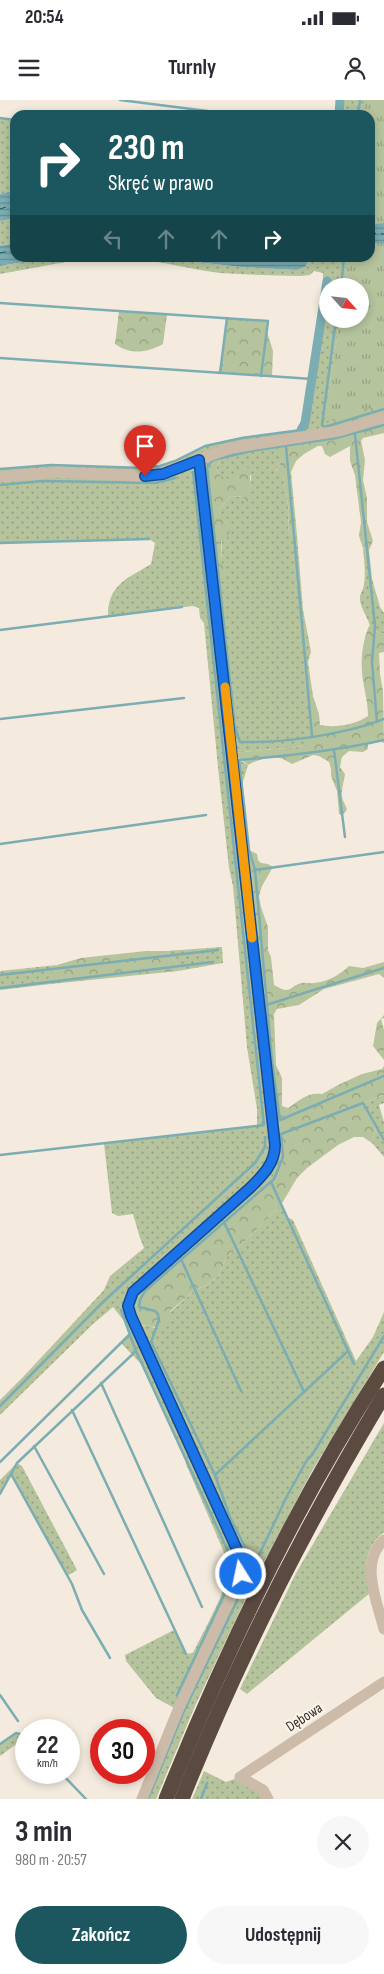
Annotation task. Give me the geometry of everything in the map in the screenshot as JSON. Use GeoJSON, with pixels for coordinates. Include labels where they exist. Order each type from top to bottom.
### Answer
{"type":"FeatureCollection","features":[{"type":"Feature","properties":{"kind":"highway"},"geometry":{"type":"LineString","coordinates":[[166,1799],[206,1703],[256,1596],[312,1488],[384,1368]]}},
{"type":"Feature","properties":{"kind":"highway"},"geometry":{"type":"LineString","coordinates":[[182,1799],[219,1709],[269,1601],[325,1495],[384,1395]]}},
{"type":"Feature","properties":{"kind":"street"},"geometry":{"type":"LineString","coordinates":[[0,477],[58,472],[163,474],[231,448],[339,431],[384,417]]}},
{"type":"Feature","properties":{"kind":"street"},"geometry":{"type":"LineString","coordinates":[[142,1799],[178,1710],[239,1580],[242,1567],[239,1554],[131,1316],[129,1301],[133,1292],[259,1180],[269,1166],[275,1151],[199,460]]}},
{"type":"Feature","properties":{"kind":"street"},"geometry":{"type":"LineString","coordinates":[[384,1540],[374,1552],[370,1562],[371,1575],[384,1629]]}},
{"type":"Feature","properties":{"kind":"street","name":"Dębowa"},"geometry":{"type":"LineString","coordinates":[[268,1799],[263,1790],[240,1777],[384,1682]]}},
{"type":"Feature","properties":{"kind":"green space"},"geometry":{"type":"Polygon","coordinates":[[[340,100],[384,100],[375,110],[339,110],[340,100]]]}},
{"type":"Feature","properties":{"kind":"green space"},"geometry":{"type":"Polygon","coordinates":[[[365,100],[384,100],[384,403],[324,422],[339,328],[369,328],[369,278],[346,278],[348,262],[375,262],[375,110],[364,110],[365,100]]]}},
{"type":"Feature","properties":{"kind":"green space"},"geometry":{"type":"Polygon","coordinates":[[[0,118],[10,119],[10,191],[0,194],[0,118]]]}},
{"type":"Feature","properties":{"kind":"green space"},"geometry":{"type":"Polygon","coordinates":[[[10,219],[10,244],[0,246],[0,221],[10,219]]]}},
{"type":"Feature","properties":{"kind":"green space"},"geometry":{"type":"Polygon","coordinates":[[[384,244],[384,433],[363,438],[361,441],[365,460],[363,480],[367,498],[367,522],[373,541],[369,550],[363,548],[359,536],[361,522],[355,475],[350,461],[350,446],[330,457],[325,454],[322,446],[318,446],[296,461],[291,472],[297,535],[291,534],[288,528],[289,511],[283,475],[276,472],[281,461],[282,440],[327,433],[324,422],[339,328],[369,328],[369,278],[346,278],[348,262],[375,262],[375,253],[384,244]]]}},
{"type":"Feature","properties":{"kind":"green space"},"geometry":{"type":"Polygon","coordinates":[[[23,262],[66,262],[0,274],[0,266],[23,262]]]}},
{"type":"Feature","properties":{"kind":"green space"},"geometry":{"type":"Polygon","coordinates":[[[154,262],[196,262],[297,270],[305,267],[308,262],[348,262],[346,278],[323,278],[323,273],[314,271],[310,275],[301,276],[220,273],[154,262]]]}},
{"type":"Feature","properties":{"kind":"green space"},"geometry":{"type":"Polygon","coordinates":[[[119,311],[167,314],[163,344],[139,352],[121,348],[115,344],[119,311]]]}},
{"type":"Feature","properties":{"kind":"green space"},"geometry":{"type":"Polygon","coordinates":[[[227,318],[268,321],[267,332],[273,351],[272,376],[220,373],[227,318]]]}},
{"type":"Feature","properties":{"kind":"green space"},"geometry":{"type":"Polygon","coordinates":[[[320,328],[339,328],[324,422],[327,433],[281,461],[276,471],[283,474],[289,511],[288,528],[291,534],[297,535],[303,610],[311,652],[308,662],[313,696],[309,699],[312,736],[305,746],[232,753],[248,765],[242,785],[249,850],[243,852],[275,1151],[142,1326],[151,1326],[156,1329],[170,1312],[195,1290],[207,1285],[219,1275],[227,1256],[237,1249],[281,1205],[287,1217],[293,1220],[356,1361],[373,1337],[384,1312],[384,1352],[312,1471],[254,1581],[195,1706],[156,1799],[142,1799],[148,1784],[155,1784],[155,1767],[178,1710],[156,1698],[126,1661],[125,1655],[174,1630],[186,1654],[193,1653],[221,1596],[229,1564],[186,1464],[185,1456],[142,1365],[121,1343],[129,1335],[124,1321],[113,1307],[93,1324],[0,1415],[0,1400],[104,1290],[110,1276],[144,1248],[133,1214],[118,1216],[112,1213],[104,1144],[257,1126],[257,1109],[247,1047],[233,886],[229,868],[204,623],[200,618],[199,608],[193,606],[108,616],[111,596],[115,589],[151,564],[155,543],[149,539],[0,543],[0,469],[51,465],[144,468],[160,466],[175,461],[205,446],[242,437],[301,430],[305,423],[320,328]],[[221,459],[199,460],[222,563],[221,515],[219,509],[231,496],[244,497],[251,484],[251,475],[230,477],[226,481],[219,474],[216,467],[221,459]]]}},
{"type":"Feature","properties":{"kind":"green space"},"geometry":{"type":"Polygon","coordinates":[[[215,453],[221,459],[216,467],[219,474],[226,480],[245,465],[249,469],[251,484],[248,490],[254,496],[251,504],[246,504],[244,497],[231,496],[219,509],[221,515],[227,518],[230,530],[227,538],[221,542],[222,563],[226,572],[220,578],[213,580],[199,460],[215,453]]]}},
{"type":"Feature","properties":{"kind":"green space"},"geometry":{"type":"Polygon","coordinates":[[[363,548],[369,550],[372,579],[380,607],[384,613],[384,634],[375,631],[375,626],[370,626],[361,604],[360,596],[364,586],[365,575],[363,548]]]}},
{"type":"Feature","properties":{"kind":"green space"},"geometry":{"type":"Polygon","coordinates":[[[369,626],[375,626],[375,631],[384,634],[384,652],[379,653],[383,691],[384,743],[379,741],[368,744],[368,749],[363,752],[349,751],[342,757],[340,767],[345,774],[342,797],[347,810],[342,815],[339,814],[337,791],[331,776],[329,762],[319,756],[313,755],[292,764],[282,758],[272,758],[259,760],[248,765],[232,753],[305,746],[302,738],[312,736],[309,699],[313,696],[319,714],[320,725],[345,725],[357,722],[368,716],[362,660],[363,646],[369,626]]]}},
{"type":"Feature","properties":{"kind":"green space"},"geometry":{"type":"Polygon","coordinates":[[[249,850],[257,854],[258,860],[261,863],[273,867],[262,886],[259,896],[268,927],[268,950],[271,957],[274,985],[288,990],[302,983],[328,980],[349,966],[363,968],[384,962],[384,978],[379,974],[324,989],[299,1005],[277,1009],[274,1014],[276,1065],[282,1078],[282,1106],[288,1108],[308,1095],[322,1094],[362,1074],[382,1069],[384,1066],[384,1095],[363,1103],[376,1128],[372,1143],[363,1137],[354,1137],[338,1145],[307,1168],[297,1178],[281,1205],[237,1249],[227,1256],[219,1275],[207,1285],[195,1290],[170,1311],[173,1319],[163,1330],[151,1326],[135,1325],[129,1301],[272,1161],[243,852],[249,850]]]}},
{"type":"Feature","properties":{"kind":"green space"},"geometry":{"type":"Polygon","coordinates":[[[222,947],[223,963],[178,971],[180,966],[166,951],[222,947]]]}},
{"type":"Feature","properties":{"kind":"green space"},"geometry":{"type":"Polygon","coordinates":[[[146,951],[166,951],[180,966],[178,971],[51,984],[46,982],[57,965],[81,958],[146,951]]]}},
{"type":"Feature","properties":{"kind":"green space"},"geometry":{"type":"Polygon","coordinates":[[[57,965],[47,982],[51,984],[0,990],[0,971],[57,965]]]}},
{"type":"Feature","properties":{"kind":"green space"},"geometry":{"type":"Polygon","coordinates":[[[384,1015],[384,1018],[381,1019],[384,1030],[384,1060],[373,1046],[377,1023],[384,1015]]]}},
{"type":"Feature","properties":{"kind":"green space"},"geometry":{"type":"Polygon","coordinates":[[[384,1095],[384,1103],[379,1105],[384,1122],[384,1157],[372,1143],[376,1128],[363,1103],[384,1095]]]}},
{"type":"Feature","properties":{"kind":"green space"},"geometry":{"type":"Polygon","coordinates":[[[384,1423],[384,1532],[372,1545],[367,1560],[366,1568],[370,1593],[247,1694],[240,1689],[296,1573],[384,1423]]]}},
{"type":"Feature","properties":{"kind":"green space"},"geometry":{"type":"Polygon","coordinates":[[[17,1463],[22,1466],[77,1570],[67,1576],[11,1474],[0,1494],[0,1480],[17,1463]]]}},
{"type":"Feature","properties":{"kind":"green space"},"geometry":{"type":"Polygon","coordinates":[[[15,1734],[15,1745],[0,1756],[0,1744],[15,1734]]]}},
{"type":"Feature","properties":{"kind":"green space"},"geometry":{"type":"Polygon","coordinates":[[[204,1771],[226,1782],[240,1777],[260,1794],[263,1799],[192,1799],[204,1771]]]}},
{"type":"Feature","properties":{"kind":"water"},"geometry":{"type":"Polygon","coordinates":[[[10,191],[10,219],[0,221],[0,194],[10,191]]]}},
{"type":"Feature","properties":{"kind":"water"},"geometry":{"type":"Polygon","coordinates":[[[384,223],[384,244],[375,243],[375,224],[384,223]]]}},
{"type":"Feature","properties":{"kind":"water"},"geometry":{"type":"Polygon","coordinates":[[[10,244],[10,262],[23,262],[0,266],[0,246],[10,244]]]}},
{"type":"Feature","properties":{"kind":"water"},"geometry":{"type":"Polygon","coordinates":[[[196,262],[308,262],[305,267],[297,270],[196,262]]]}},
{"type":"Feature","properties":{"kind":"waterway"},"geometry":{"type":"LineString","coordinates":[[120,100],[199,110]]}},
{"type":"Feature","properties":{"kind":"waterway"},"geometry":{"type":"LineString","coordinates":[[339,110],[340,100]]}},
{"type":"Feature","properties":{"kind":"waterway"},"geometry":{"type":"LineString","coordinates":[[359,110],[360,100]]}},
{"type":"Feature","properties":{"kind":"waterway"},"geometry":{"type":"LineString","coordinates":[[0,118],[10,119]]}},
{"type":"Feature","properties":{"kind":"waterway"},"geometry":{"type":"LineString","coordinates":[[342,278],[344,262]]}},
{"type":"Feature","properties":{"kind":"waterway"},"geometry":{"type":"LineString","coordinates":[[0,303],[268,321],[261,376]]}},
{"type":"Feature","properties":{"kind":"waterway"},"geometry":{"type":"LineString","coordinates":[[220,373],[227,318]]}},
{"type":"Feature","properties":{"kind":"waterway"},"geometry":{"type":"LineString","coordinates":[[301,430],[305,423],[320,328]]}},
{"type":"Feature","properties":{"kind":"waterway"},"geometry":{"type":"LineString","coordinates":[[335,328],[322,425],[325,427],[384,409]]}},
{"type":"Feature","properties":{"kind":"waterway"},"geometry":{"type":"LineString","coordinates":[[0,358],[312,379]]}},
{"type":"Feature","properties":{"kind":"waterway"},"geometry":{"type":"LineString","coordinates":[[384,425],[336,438],[251,451],[213,460],[207,467],[235,728],[240,742],[275,741],[332,734],[384,719]]}},
{"type":"Feature","properties":{"kind":"waterway"},"geometry":{"type":"LineString","coordinates":[[0,469],[51,465],[144,468],[160,466],[175,461],[205,446],[242,438],[301,430]]}},
{"type":"Feature","properties":{"kind":"waterway"},"geometry":{"type":"LineString","coordinates":[[355,434],[375,626],[372,662],[377,722]]}},
{"type":"Feature","properties":{"kind":"waterway"},"geometry":{"type":"LineString","coordinates":[[286,446],[312,736]]}},
{"type":"Feature","properties":{"kind":"waterway"},"geometry":{"type":"LineString","coordinates":[[0,1155],[264,1125],[193,472]]}},
{"type":"Feature","properties":{"kind":"waterway"},"geometry":{"type":"LineString","coordinates":[[0,485],[43,481],[156,483],[175,478]]}},
{"type":"Feature","properties":{"kind":"waterway"},"geometry":{"type":"LineString","coordinates":[[0,543],[149,539]]}},
{"type":"Feature","properties":{"kind":"waterway"},"geometry":{"type":"LineString","coordinates":[[0,630],[182,607]]}},
{"type":"Feature","properties":{"kind":"waterway"},"geometry":{"type":"LineString","coordinates":[[0,719],[184,698]]}},
{"type":"Feature","properties":{"kind":"waterway"},"geometry":{"type":"LineString","coordinates":[[384,740],[312,753],[239,760],[249,850],[255,870],[272,1061],[280,1120],[384,1076]]}},
{"type":"Feature","properties":{"kind":"waterway"},"geometry":{"type":"LineString","coordinates":[[334,750],[345,837]]}},
{"type":"Feature","properties":{"kind":"waterway"},"geometry":{"type":"LineString","coordinates":[[0,844],[206,815]]}},
{"type":"Feature","properties":{"kind":"waterway"},"geometry":{"type":"LineString","coordinates":[[255,870],[384,852]]}},
{"type":"Feature","properties":{"kind":"waterway"},"geometry":{"type":"LineString","coordinates":[[0,975],[218,950]]}},
{"type":"Feature","properties":{"kind":"waterway"},"geometry":{"type":"LineString","coordinates":[[0,988],[213,962]]}},
{"type":"Feature","properties":{"kind":"waterway"},"geometry":{"type":"LineString","coordinates":[[266,1005],[384,968]]}},
{"type":"Feature","properties":{"kind":"waterway"},"geometry":{"type":"LineString","coordinates":[[254,1565],[230,1517],[215,1475],[151,1342],[159,1320],[158,1314],[155,1311],[139,1307],[140,1300],[145,1291],[274,1179],[283,1157],[281,1134],[363,1103],[384,1140]]}},
{"type":"Feature","properties":{"kind":"waterway"},"geometry":{"type":"LineString","coordinates":[[0,1406],[103,1302],[255,1163],[265,1147],[265,1137]]}},
{"type":"Feature","properties":{"kind":"waterway"},"geometry":{"type":"LineString","coordinates":[[271,1182],[354,1364]]}},
{"type":"Feature","properties":{"kind":"waterway"},"geometry":{"type":"LineString","coordinates":[[224,1222],[304,1392]]}},
{"type":"Feature","properties":{"kind":"waterway"},"geometry":{"type":"LineString","coordinates":[[181,1259],[241,1391]]}},
{"type":"Feature","properties":{"kind":"waterway"},"geometry":{"type":"LineString","coordinates":[[121,1310],[136,1351],[234,1564],[232,1578],[177,1695]]}},
{"type":"Feature","properties":{"kind":"waterway"},"geometry":{"type":"LineString","coordinates":[[0,1462],[129,1335]]}},
{"type":"Feature","properties":{"kind":"waterway"},"geometry":{"type":"LineString","coordinates":[[251,1572],[287,1496],[307,1460],[312,1455],[384,1336]]}},
{"type":"Feature","properties":{"kind":"waterway"},"geometry":{"type":"LineString","coordinates":[[0,1494],[17,1463],[136,1351]]}},
{"type":"Feature","properties":{"kind":"waterway"},"geometry":{"type":"LineString","coordinates":[[215,1475],[348,1351]]}},
{"type":"Feature","properties":{"kind":"waterway"},"geometry":{"type":"LineString","coordinates":[[101,1383],[202,1607]]}},
{"type":"Feature","properties":{"kind":"waterway"},"geometry":{"type":"LineString","coordinates":[[72,1410],[186,1654]]}},
{"type":"Feature","properties":{"kind":"waterway"},"geometry":{"type":"LineString","coordinates":[[34,1446],[104,1574]]}},
{"type":"Feature","properties":{"kind":"waterway"},"geometry":{"type":"LineString","coordinates":[[11,1474],[72,1584],[82,1610],[110,1658]]}},
{"type":"Feature","properties":{"kind":"waterway"},"geometry":{"type":"LineString","coordinates":[[148,1799],[183,1713],[245,1584]]}},
{"type":"Feature","properties":{"kind":"waterway"},"geometry":{"type":"LineString","coordinates":[[0,1695],[17,1719]]}},
{"type":"Feature","properties":{"kind":"waterway"},"geometry":{"type":"LineString","coordinates":[[0,1744],[15,1734]]}},
{"type":"Feature","properties":{"kind":"waterway"},"geometry":{"type":"LineString","coordinates":[[201,1799],[207,1783]]}},
{"type":"Feature","properties":{"kind":"waterway"},"geometry":{"type":"LineString","coordinates":[[72,1784],[86,1799]]}},
{"type":"Feature","properties":{"kind":"ferry route"},"geometry":{"type":"LineString","coordinates":[[0,209],[10,206]]}},
{"type":"Feature","properties":{"kind":"ferry route"},"geometry":{"type":"LineString","coordinates":[[375,233],[384,234]]}},
{"type":"Feature","properties":{"kind":"ferry route"},"geometry":{"type":"LineString","coordinates":[[0,253],[10,251]]}},
{"type":"Feature","properties":{"kind":"slow traffic"},"geometry":{"type":"LineString","coordinates":[[225,687],[252,938]]}},
{"type":"Feature","properties":{"kind":"route"},"geometry":{"type":"LineString","coordinates":[[145,476],[163,474],[199,460],[275,1151],[272,1162],[265,1173],[133,1292],[128,1306],[239,1554],[242,1567],[241,1574]]}}]}
